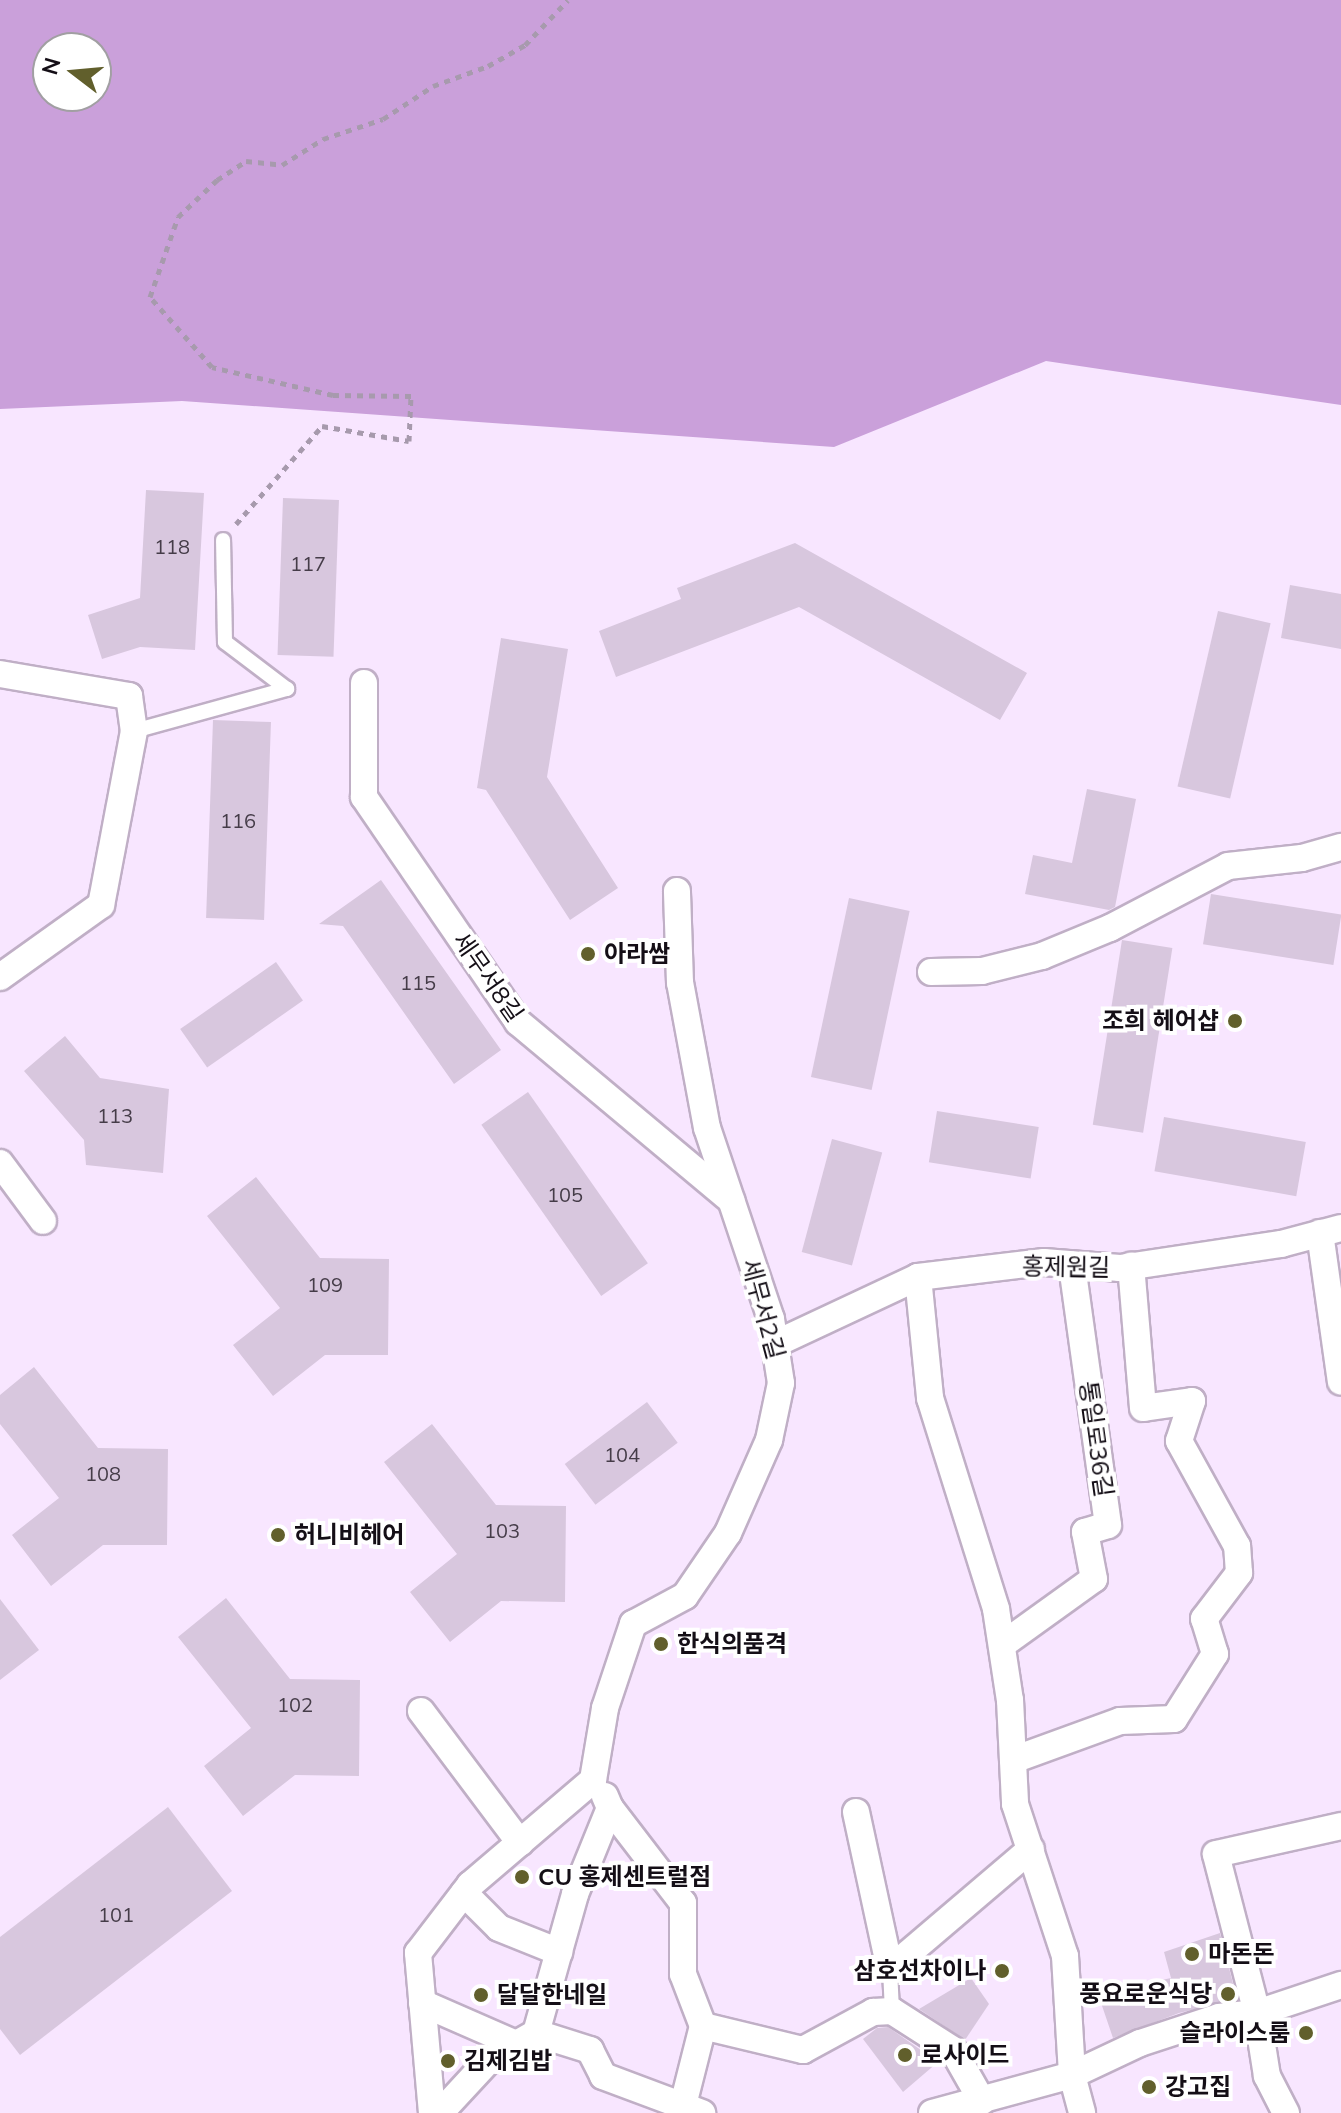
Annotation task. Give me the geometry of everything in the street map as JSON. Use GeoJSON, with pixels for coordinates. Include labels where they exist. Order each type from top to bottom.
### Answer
{"type":"FeatureCollection","features":[{"type":"Feature","properties":{"kind":"street"},"geometry":{"type":"LineString","coordinates":[[0,674],[129,696],[134,731],[101,905],[0,977]]}},
{"type":"Feature","properties":{"kind":"street","name":"세무서8길"},"geometry":{"type":"LineString","coordinates":[[364,683],[364,797],[518,1022],[731,1200]]}},
{"type":"Feature","properties":{"kind":"street"},"geometry":{"type":"LineString","coordinates":[[931,972],[982,971],[1042,956],[1110,928],[1228,866],[1302,858],[1341,847]]}},
{"type":"Feature","properties":{"kind":"street","name":"세무서2길"},"geometry":{"type":"LineString","coordinates":[[594,1772],[605,1708],[633,1624],[685,1596],[728,1533],[769,1440],[781,1383],[775,1344],[707,1128],[680,983],[677,891]]}},
{"type":"Feature","properties":{"kind":"street"},"geometry":{"type":"LineString","coordinates":[[0,1163],[43,1221]]}},
{"type":"Feature","properties":{"kind":"street","name":"홍제원길"},"geometry":{"type":"LineString","coordinates":[[775,1344],[918,1277],[1044,1262],[1131,1266],[1281,1244],[1331,1230],[1341,1382]]}},
{"type":"Feature","properties":{"kind":"street","name":"통일로36길"},"geometry":{"type":"LineString","coordinates":[[1002,1645],[1094,1579],[1085,1532],[1108,1525],[1072,1264]]}},
{"type":"Feature","properties":{"kind":"street"},"geometry":{"type":"LineString","coordinates":[[1013,1760],[1120,1721],[1174,1719],[1215,1654],[1204,1619],[1239,1573],[1237,1546],[1179,1441],[1192,1401],[1143,1408],[1131,1266]]}},
{"type":"Feature","properties":{"kind":"street"},"geometry":{"type":"LineString","coordinates":[[918,1277],[930,1398],[996,1609],[1002,1645],[1015,1804],[1065,1956],[1072,2075],[1082,2113]]}},
{"type":"Feature","properties":{"kind":"street"},"geometry":{"type":"LineString","coordinates":[[421,1711],[520,1843]]}},
{"type":"Feature","properties":{"kind":"street"},"geometry":{"type":"LineString","coordinates":[[422,2003],[526,2038],[590,2050],[603,2076],[693,2109],[703,2026],[683,1974],[683,1903],[610,1808],[594,1772]]}},
{"type":"Feature","properties":{"kind":"street"},"geometry":{"type":"LineString","coordinates":[[432,2113],[418,1953],[464,1893],[593,1780],[594,1772]]}},
{"type":"Feature","properties":{"kind":"street"},"geometry":{"type":"LineString","coordinates":[[440,2113],[490,2059],[526,2038],[610,1808]]}},
{"type":"Feature","properties":{"kind":"street"},"geometry":{"type":"LineString","coordinates":[[856,1812],[890,1969],[1031,1849]]}},
{"type":"Feature","properties":{"kind":"street"},"geometry":{"type":"LineString","coordinates":[[1286,2113],[1267,2076],[1257,2013],[1216,1854],[1341,1826]]}},
{"type":"Feature","properties":{"kind":"street"},"geometry":{"type":"LineString","coordinates":[[464,1893],[499,1928],[559,1952]]}},
{"type":"Feature","properties":{"kind":"street"},"geometry":{"type":"LineString","coordinates":[[946,2110],[1072,2075],[1193,2025],[1257,2013],[1341,1985]]}},
{"type":"Feature","properties":{"kind":"street"},"geometry":{"type":"LineString","coordinates":[[703,2026],[803,2050],[873,2012],[892,2011],[953,2050],[982,2101]]}},
{"type":"Feature","properties":{"kind":"lane"},"geometry":{"type":"LineString","coordinates":[[134,731],[287,689],[225,642],[223,540]]}},
{"type":"Feature","properties":{"kind":"lane"},"geometry":{"type":"LineString","coordinates":[[890,1969],[892,2011]]}},
{"type":"Feature","properties":{"kind":"path"},"geometry":{"type":"LineString","coordinates":[[223,540],[322,426],[409,441],[411,396],[333,395],[212,367],[150,297],[178,217],[217,180],[246,161],[282,165],[323,139],[383,119],[433,86],[488,66],[525,45],[568,0]]}},
{"type":"Feature","properties":{"kind":"shaded area"},"geometry":{"type":"Polygon","coordinates":[[[0,0],[1341,0],[1341,405],[1046,361],[834,447],[182,401],[0,409],[0,0]]]}},
{"type":"Feature","properties":{"kind":"building"},"geometry":{"type":"Polygon","coordinates":[[[146,490],[204,493],[195,650],[140,647],[102,659],[88,615],[140,598],[146,490]]]}},
{"type":"Feature","properties":{"kind":"building"},"geometry":{"type":"Polygon","coordinates":[[[283,498],[339,500],[333,657],[278,655],[283,498]]]}},
{"type":"Feature","properties":{"kind":"building"},"geometry":{"type":"Polygon","coordinates":[[[795,543],[1027,673],[1000,720],[799,607],[616,677],[599,631],[681,599],[677,588],[795,543]]]}},
{"type":"Feature","properties":{"kind":"building"},"geometry":{"type":"Polygon","coordinates":[[[1290,585],[1341,594],[1341,649],[1281,638],[1290,585]]]}},
{"type":"Feature","properties":{"kind":"building"},"geometry":{"type":"Polygon","coordinates":[[[1218,611],[1271,623],[1230,799],[1178,786],[1218,611]]]}},
{"type":"Feature","properties":{"kind":"building"},"geometry":{"type":"Polygon","coordinates":[[[501,638],[568,649],[547,777],[618,888],[570,920],[486,790],[477,788],[501,638]]]}},
{"type":"Feature","properties":{"kind":"building"},"geometry":{"type":"Polygon","coordinates":[[[213,720],[271,722],[264,920],[206,918],[213,720]]]}},
{"type":"Feature","properties":{"kind":"building"},"geometry":{"type":"Polygon","coordinates":[[[1087,789],[1136,799],[1115,907],[1109,910],[1025,894],[1033,855],[1072,863],[1087,789]]]}},
{"type":"Feature","properties":{"kind":"building"},"geometry":{"type":"Polygon","coordinates":[[[381,880],[501,1050],[454,1084],[343,926],[319,924],[381,880]]]}},
{"type":"Feature","properties":{"kind":"building"},"geometry":{"type":"Polygon","coordinates":[[[1211,894],[1341,915],[1333,965],[1203,944],[1211,894]]]}},
{"type":"Feature","properties":{"kind":"building"},"geometry":{"type":"Polygon","coordinates":[[[849,898],[910,911],[872,1090],[811,1077],[849,898]]]}},
{"type":"Feature","properties":{"kind":"building"},"geometry":{"type":"Polygon","coordinates":[[[1122,940],[1172,948],[1143,1133],[1093,1125],[1122,940]]]}},
{"type":"Feature","properties":{"kind":"building"},"geometry":{"type":"Polygon","coordinates":[[[276,962],[303,1001],[207,1068],[180,1029],[276,962]]]}},
{"type":"Feature","properties":{"kind":"building"},"geometry":{"type":"Polygon","coordinates":[[[65,1036],[100,1078],[169,1089],[163,1173],[86,1165],[84,1140],[24,1071],[65,1036]]]}},
{"type":"Feature","properties":{"kind":"building"},"geometry":{"type":"Polygon","coordinates":[[[528,1092],[648,1263],[601,1296],[481,1125],[528,1092]]]}},
{"type":"Feature","properties":{"kind":"building"},"geometry":{"type":"Polygon","coordinates":[[[937,1111],[1039,1127],[1031,1178],[929,1162],[937,1111]]]}},
{"type":"Feature","properties":{"kind":"building"},"geometry":{"type":"Polygon","coordinates":[[[1164,1117],[1306,1142],[1296,1196],[1154,1171],[1164,1117]]]}},
{"type":"Feature","properties":{"kind":"building"},"geometry":{"type":"Polygon","coordinates":[[[832,1139],[882,1152],[852,1265],[802,1252],[832,1139]]]}},
{"type":"Feature","properties":{"kind":"building"},"geometry":{"type":"Polygon","coordinates":[[[256,1177],[320,1258],[389,1259],[388,1355],[325,1355],[273,1396],[233,1345],[280,1308],[207,1216],[256,1177]]]}},
{"type":"Feature","properties":{"kind":"building"},"geometry":{"type":"Polygon","coordinates":[[[34,1367],[98,1448],[168,1449],[167,1545],[103,1545],[51,1586],[12,1535],[59,1498],[0,1424],[0,1395],[34,1367]]]}},
{"type":"Feature","properties":{"kind":"building"},"geometry":{"type":"Polygon","coordinates":[[[647,1402],[678,1443],[595,1505],[565,1464],[647,1402]]]}},
{"type":"Feature","properties":{"kind":"building"},"geometry":{"type":"Polygon","coordinates":[[[432,1424],[496,1505],[566,1506],[565,1602],[501,1601],[450,1642],[410,1592],[457,1554],[384,1462],[432,1424]]]}},
{"type":"Feature","properties":{"kind":"building"},"geometry":{"type":"Polygon","coordinates":[[[226,1598],[290,1679],[360,1680],[359,1776],[295,1775],[243,1816],[204,1766],[251,1728],[178,1637],[226,1598]]]}},
{"type":"Feature","properties":{"kind":"building"},"geometry":{"type":"Polygon","coordinates":[[[0,1599],[39,1650],[0,1680],[0,1599]]]}},
{"type":"Feature","properties":{"kind":"building"},"geometry":{"type":"Polygon","coordinates":[[[168,1807],[232,1891],[20,2055],[0,2029],[0,1937],[168,1807]]]}},
{"type":"Feature","properties":{"kind":"building"},"geometry":{"type":"Polygon","coordinates":[[[1220,1933],[1237,1999],[1179,2013],[1113,2038],[1098,1994],[1171,1978],[1164,1952],[1220,1933]]]}},
{"type":"Feature","properties":{"kind":"building"},"geometry":{"type":"Polygon","coordinates":[[[971,1978],[989,2004],[965,2040],[919,2009],[971,1978]]]}},
{"type":"Feature","properties":{"kind":"building","name":"로사이드"},"geometry":{"type":"Polygon","coordinates":[[[888,2027],[938,2062],[903,2092],[863,2039],[877,2028],[888,2027]]]}},
{"type":"Feature","properties":{"kind":"place","name":"아라쌈"},"geometry":{"type":"Point","coordinates":[588,954]}},
{"type":"Feature","properties":{"kind":"place","name":"조희 헤어샵"},"geometry":{"type":"Point","coordinates":[1235,1021]}},
{"type":"Feature","properties":{"kind":"place","name":"허니비헤어"},"geometry":{"type":"Point","coordinates":[278,1535]}},
{"type":"Feature","properties":{"kind":"place","name":"한식의품격"},"geometry":{"type":"Point","coordinates":[661,1644]}},
{"type":"Feature","properties":{"kind":"place","name":"CU 홍제센트럴점"},"geometry":{"type":"Point","coordinates":[522,1877]}},
{"type":"Feature","properties":{"kind":"place","name":"마돈돈"},"geometry":{"type":"Point","coordinates":[1192,1954]}},
{"type":"Feature","properties":{"kind":"place","name":"삼호선차이나"},"geometry":{"type":"Point","coordinates":[1002,1971]}},
{"type":"Feature","properties":{"kind":"place","name":"풍요로운식당"},"geometry":{"type":"Point","coordinates":[1228,1994]}},
{"type":"Feature","properties":{"kind":"place","name":"달달한네일"},"geometry":{"type":"Point","coordinates":[481,1995]}},
{"type":"Feature","properties":{"kind":"place","name":"슬라이스룸"},"geometry":{"type":"Point","coordinates":[1306,2033]}},
{"type":"Feature","properties":{"kind":"place","name":"로사이드"},"geometry":{"type":"Point","coordinates":[905,2055]}},
{"type":"Feature","properties":{"kind":"place","name":"김제김밥"},"geometry":{"type":"Point","coordinates":[448,2061]}},
{"type":"Feature","properties":{"kind":"place","name":"강고집"},"geometry":{"type":"Point","coordinates":[1149,2087]}}]}
